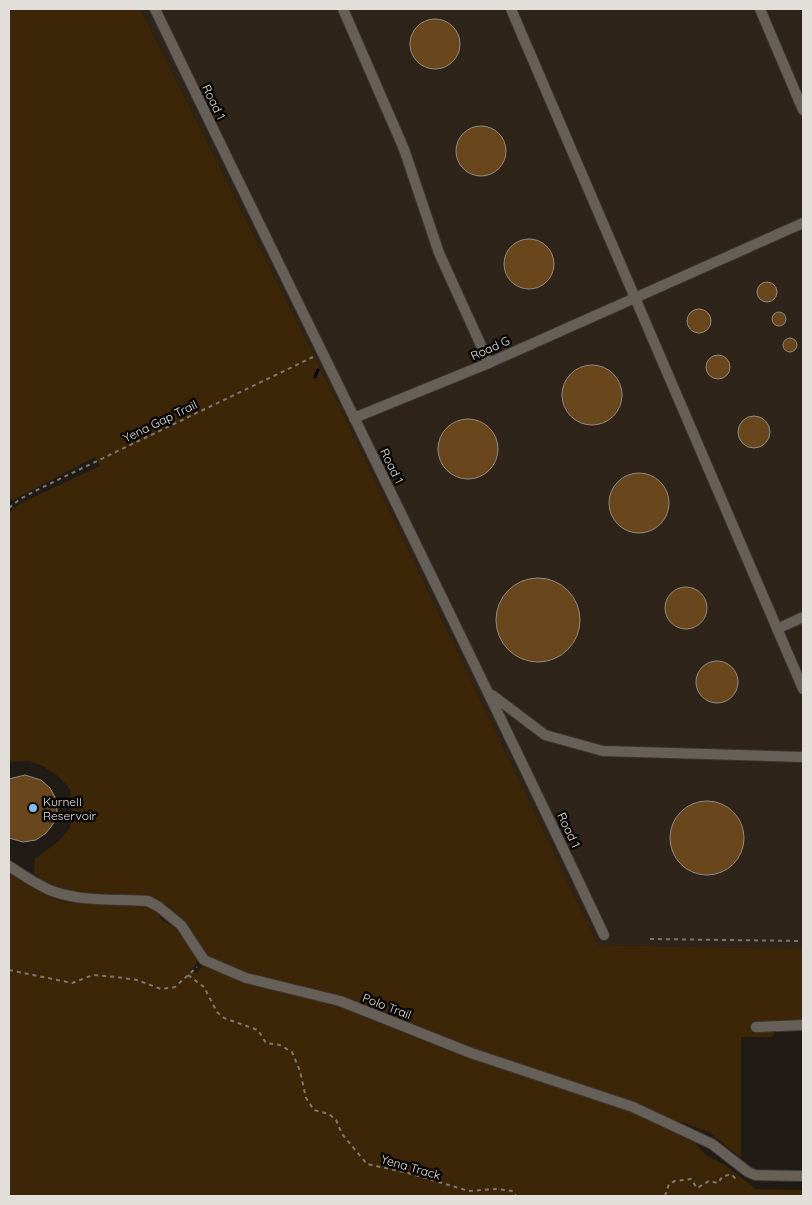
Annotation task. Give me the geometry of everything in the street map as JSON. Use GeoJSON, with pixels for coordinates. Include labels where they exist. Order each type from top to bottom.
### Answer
{"type":"FeatureCollection","features":[{"type":"Feature","properties":{"kind":"street","name":"Road 1"},"geometry":{"type":"LineString","coordinates":[[155,9],[321,352],[491,694],[604,935]]}},
{"type":"Feature","properties":{"kind":"street"},"geometry":{"type":"LineString","coordinates":[[342,9],[404,149],[439,253],[489,362]]}},
{"type":"Feature","properties":{"kind":"street"},"geometry":{"type":"LineString","coordinates":[[510,9],[803,689]]}},
{"type":"Feature","properties":{"kind":"street"},"geometry":{"type":"LineString","coordinates":[[760,9],[803,110]]}},
{"type":"Feature","properties":{"kind":"street","name":"Road G"},"geometry":{"type":"LineString","coordinates":[[354,418],[489,362],[803,223]]}},
{"type":"Feature","properties":{"kind":"street"},"geometry":{"type":"LineString","coordinates":[[777,629],[803,618]]}},
{"type":"Feature","properties":{"kind":"street"},"geometry":{"type":"LineString","coordinates":[[491,694],[544,735],[603,751],[803,757]]}},
{"type":"Feature","properties":{"kind":"street"},"geometry":{"type":"LineString","coordinates":[[9,866],[44,888],[62,894],[90,898],[148,901],[181,925],[204,960]]}},
{"type":"Feature","properties":{"kind":"street","name":"Polo Trail"},"geometry":{"type":"LineString","coordinates":[[204,960],[246,978],[340,1002],[471,1053],[633,1107],[712,1144],[747,1171]]}},
{"type":"Feature","properties":{"kind":"street"},"geometry":{"type":"LineString","coordinates":[[756,1027],[803,1025]]}},
{"type":"Feature","properties":{"kind":"street"},"geometry":{"type":"LineString","coordinates":[[747,1171],[764,1177],[803,1176]]}},
{"type":"Feature","properties":{"kind":"path","name":"Yena Gap Trail"},"geometry":{"type":"LineString","coordinates":[[9,508],[20,498],[321,352]]}},
{"type":"Feature","properties":{"kind":"path"},"geometry":{"type":"LineString","coordinates":[[650,939],[803,941]]}},
{"type":"Feature","properties":{"kind":"path"},"geometry":{"type":"LineString","coordinates":[[9,970],[72,983],[93,975],[116,977],[137,980],[161,989],[175,987],[204,960]]}},
{"type":"Feature","properties":{"kind":"path","name":"Yena Track"},"geometry":{"type":"LineString","coordinates":[[188,975],[204,987],[216,1012],[224,1018],[258,1030],[266,1043],[280,1046],[292,1052],[300,1072],[306,1098],[314,1110],[329,1114],[336,1120],[342,1134],[367,1164],[408,1173],[469,1191],[496,1189],[512,1191],[516,1196]]}},
{"type":"Feature","properties":{"kind":"path"},"geometry":{"type":"LineString","coordinates":[[664,1196],[669,1184],[675,1181],[691,1179],[697,1188],[709,1181],[718,1183],[722,1178],[731,1174],[734,1178],[747,1171]]}},
{"type":"Feature","properties":{"kind":"shaded area"},"geometry":{"type":"Polygon","coordinates":[[[9,9],[140,9],[343,414],[598,945],[803,949],[803,1021],[778,1021],[773,1037],[741,1037],[741,1158],[709,1132],[475,1050],[377,1009],[305,988],[269,980],[213,961],[202,952],[182,918],[168,906],[155,900],[58,891],[34,873],[35,859],[61,839],[70,827],[72,809],[70,789],[59,777],[43,766],[29,761],[9,762],[9,512],[23,502],[100,466],[95,457],[9,502],[9,9]]]}},
{"type":"Feature","properties":{"kind":"shaded area"},"geometry":{"type":"Polygon","coordinates":[[[140,9],[803,9],[803,949],[598,945],[343,414],[140,9]]]}},
{"type":"Feature","properties":{"kind":"shaded area"},"geometry":{"type":"Polygon","coordinates":[[[9,872],[50,897],[65,902],[122,902],[153,908],[163,921],[180,933],[197,958],[196,964],[190,971],[196,973],[205,964],[270,989],[338,1006],[629,1108],[695,1143],[707,1156],[725,1165],[756,1189],[803,1190],[803,1196],[9,1196],[9,872]]]}},
{"type":"Feature","properties":{"kind":"building"},"geometry":{"type":"Polygon","coordinates":[[[435,19],[445,21],[453,26],[458,34],[460,44],[458,54],[453,62],[445,67],[435,69],[425,67],[417,62],[412,54],[410,44],[412,34],[417,26],[425,21],[435,19]]]}},
{"type":"Feature","properties":{"kind":"building"},"geometry":{"type":"Polygon","coordinates":[[[481,126],[491,128],[499,133],[504,141],[506,151],[504,161],[499,169],[491,174],[481,176],[471,174],[463,169],[458,161],[456,151],[458,141],[463,133],[471,128],[481,126]]]}},
{"type":"Feature","properties":{"kind":"building"},"geometry":{"type":"Polygon","coordinates":[[[529,239],[539,241],[547,246],[552,254],[554,264],[552,274],[547,282],[539,287],[529,289],[519,287],[511,282],[506,274],[504,264],[506,254],[511,246],[519,241],[529,239]]]}},
{"type":"Feature","properties":{"kind":"building"},"geometry":{"type":"Polygon","coordinates":[[[767,282],[774,285],[777,292],[774,299],[767,302],[760,299],[757,292],[760,285],[767,282]]]}},
{"type":"Feature","properties":{"kind":"building"},"geometry":{"type":"Polygon","coordinates":[[[699,309],[704,310],[710,316],[710,326],[704,332],[699,333],[694,332],[688,326],[687,321],[688,316],[694,310],[699,309]]]}},
{"type":"Feature","properties":{"kind":"building"},"geometry":{"type":"Polygon","coordinates":[[[776,312],[782,312],[786,319],[782,326],[776,326],[772,322],[772,316],[776,312]]]}},
{"type":"Feature","properties":{"kind":"building"},"geometry":{"type":"Polygon","coordinates":[[[787,338],[793,338],[797,345],[793,352],[787,352],[783,348],[783,342],[787,338]]]}},
{"type":"Feature","properties":{"kind":"building"},"geometry":{"type":"Polygon","coordinates":[[[718,355],[723,356],[729,362],[729,372],[723,378],[718,379],[713,378],[707,372],[706,367],[707,362],[713,356],[718,355]]]}},
{"type":"Feature","properties":{"kind":"building"},"geometry":{"type":"Polygon","coordinates":[[[592,365],[608,370],[613,374],[617,379],[622,395],[617,411],[613,416],[608,420],[592,425],[576,420],[571,416],[567,411],[562,395],[567,379],[571,374],[576,370],[592,365]]]}},
{"type":"Feature","properties":{"kind":"building"},"geometry":{"type":"Polygon","coordinates":[[[754,416],[766,420],[770,432],[766,444],[754,448],[742,444],[738,432],[742,420],[754,416]]]}},
{"type":"Feature","properties":{"kind":"building"},"geometry":{"type":"Polygon","coordinates":[[[462,419],[474,419],[485,424],[493,432],[498,443],[496,461],[485,474],[474,479],[462,479],[451,474],[443,466],[438,455],[438,443],[443,432],[451,424],[462,419]]]}},
{"type":"Feature","properties":{"kind":"building"},"geometry":{"type":"Polygon","coordinates":[[[633,473],[645,473],[661,481],[667,491],[669,503],[667,515],[661,525],[645,533],[633,533],[617,525],[609,509],[609,497],[617,481],[633,473]]]}},
{"type":"Feature","properties":{"kind":"building"},"geometry":{"type":"Polygon","coordinates":[[[538,578],[561,585],[573,597],[580,620],[573,643],[561,655],[538,662],[515,655],[503,643],[496,620],[503,597],[515,585],[538,578]]]}},
{"type":"Feature","properties":{"kind":"building"},"geometry":{"type":"Polygon","coordinates":[[[686,587],[701,593],[707,608],[701,623],[686,629],[671,623],[665,608],[671,593],[686,587]]]}},
{"type":"Feature","properties":{"kind":"building"},"geometry":{"type":"Polygon","coordinates":[[[713,661],[721,661],[732,667],[738,682],[732,697],[721,703],[713,703],[702,697],[696,686],[696,678],[702,667],[713,661]]]}},
{"type":"Feature","properties":{"kind":"building","name":"Kurnell Reservoir"},"geometry":{"type":"Polygon","coordinates":[[[25,775],[41,780],[50,788],[56,799],[57,811],[54,823],[46,833],[36,840],[23,842],[9,838],[9,779],[25,775]]]}},
{"type":"Feature","properties":{"kind":"building"},"geometry":{"type":"Polygon","coordinates":[[[707,801],[728,807],[738,817],[744,838],[738,859],[728,869],[707,875],[686,869],[676,859],[670,838],[676,817],[686,807],[707,801]]]}},
{"type":"Feature","properties":{"kind":"waterway"},"geometry":{"type":"LineString","coordinates":[[315,377],[318,370]]}},
{"type":"Feature","properties":{"kind":"place","name":"Kurnell Reservoir"},"geometry":{"type":"Point","coordinates":[33,808]}}]}
